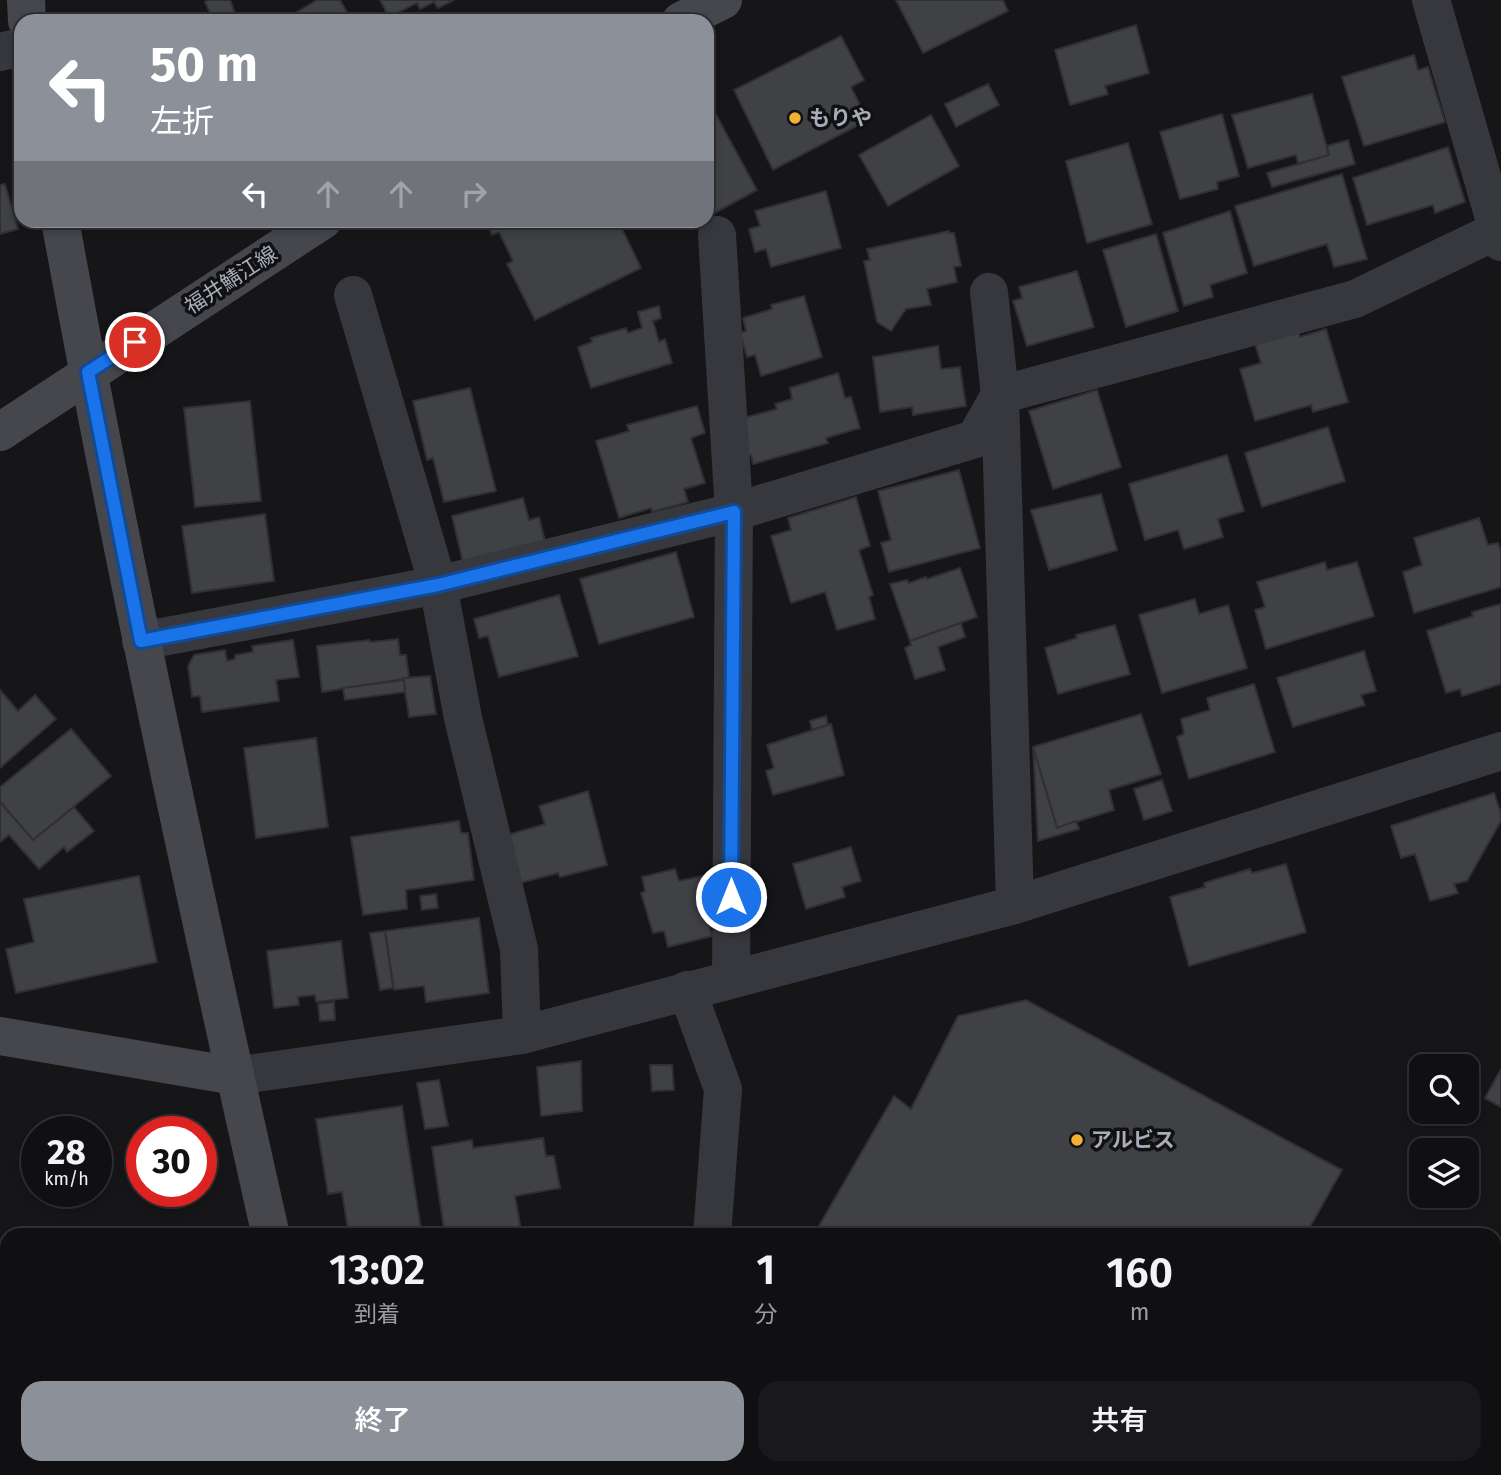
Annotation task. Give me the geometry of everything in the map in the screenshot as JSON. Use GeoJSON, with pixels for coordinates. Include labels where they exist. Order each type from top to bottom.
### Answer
{"type":"FeatureCollection","features":[{"type":"Feature","properties":{"kind":"street"},"geometry":{"type":"LineString","coordinates":[[695,14],[723,0]]}},
{"type":"Feature","properties":{"kind":"street"},"geometry":{"type":"LineString","coordinates":[[141,641],[438,585],[734,512],[975,439],[1000,395],[1355,299],[1498,237],[1431,0]]}},
{"type":"Feature","properties":{"kind":"street"},"geometry":{"type":"LineString","coordinates":[[61,228],[141,641],[269,1228]]}},
{"type":"Feature","properties":{"kind":"street","name":"福井鯖江線"},"geometry":{"type":"LineString","coordinates":[[0,432],[311,228]]}},
{"type":"Feature","properties":{"kind":"street"},"geometry":{"type":"LineString","coordinates":[[717,235],[734,512],[731,979]]}},
{"type":"Feature","properties":{"kind":"street"},"geometry":{"type":"LineString","coordinates":[[989,292],[1000,395],[1015,905]]}},
{"type":"Feature","properties":{"kind":"street"},"geometry":{"type":"LineString","coordinates":[[353,295],[438,585],[463,718],[519,949],[522,1035]]}},
{"type":"Feature","properties":{"kind":"street"},"geometry":{"type":"LineString","coordinates":[[0,1037],[235,1076],[522,1035],[1015,905],[1501,751]]}},
{"type":"Feature","properties":{"kind":"street"},"geometry":{"type":"LineString","coordinates":[[687,990],[723,1088],[713,1228]]}},
{"type":"Feature","properties":{"kind":"building"},"geometry":{"type":"Polygon","coordinates":[[[230,0],[235,14],[211,14],[205,2],[230,0]]]}},
{"type":"Feature","properties":{"kind":"building"},"geometry":{"type":"Polygon","coordinates":[[[317,0],[340,0],[348,14],[294,14],[317,0]]]}},
{"type":"Feature","properties":{"kind":"building"},"geometry":{"type":"Polygon","coordinates":[[[380,0],[454,0],[438,8],[434,2],[420,9],[417,3],[395,14],[387,14],[380,0]]]}},
{"type":"Feature","properties":{"kind":"building"},"geometry":{"type":"Polygon","coordinates":[[[896,0],[1003,0],[1008,11],[923,53],[896,0]]]}},
{"type":"Feature","properties":{"kind":"building"},"geometry":{"type":"Polygon","coordinates":[[[1136,25],[1149,73],[1105,86],[1108,94],[1070,105],[1055,50],[1136,25]]]}},
{"type":"Feature","properties":{"kind":"building"},"geometry":{"type":"Polygon","coordinates":[[[841,36],[864,80],[851,87],[868,120],[773,170],[734,90],[841,36]]]}},
{"type":"Feature","properties":{"kind":"building"},"geometry":{"type":"Polygon","coordinates":[[[1414,55],[1418,70],[1428,67],[1445,122],[1364,146],[1342,77],[1414,55]]]}},
{"type":"Feature","properties":{"kind":"building"},"geometry":{"type":"Polygon","coordinates":[[[988,84],[999,105],[956,127],[945,104],[988,84]]]}},
{"type":"Feature","properties":{"kind":"building"},"geometry":{"type":"Polygon","coordinates":[[[1312,94],[1329,155],[1298,164],[1296,155],[1248,168],[1232,115],[1312,94]]]}},
{"type":"Feature","properties":{"kind":"building"},"geometry":{"type":"Polygon","coordinates":[[[714,111],[757,190],[714,213],[714,111]]]}},
{"type":"Feature","properties":{"kind":"building"},"geometry":{"type":"Polygon","coordinates":[[[1222,114],[1239,176],[1217,182],[1218,189],[1180,199],[1160,132],[1222,114]]]}},
{"type":"Feature","properties":{"kind":"building"},"geometry":{"type":"Polygon","coordinates":[[[931,115],[959,166],[888,206],[859,155],[931,115]]]}},
{"type":"Feature","properties":{"kind":"building"},"geometry":{"type":"Polygon","coordinates":[[[1348,140],[1355,164],[1272,187],[1267,173],[1329,155],[1327,146],[1348,140]]]}},
{"type":"Feature","properties":{"kind":"building"},"geometry":{"type":"Polygon","coordinates":[[[1128,143],[1152,224],[1087,243],[1066,161],[1128,143]]]}},
{"type":"Feature","properties":{"kind":"building"},"geometry":{"type":"Polygon","coordinates":[[[1448,147],[1465,202],[1435,213],[1433,205],[1367,225],[1353,178],[1448,147]]]}},
{"type":"Feature","properties":{"kind":"building"},"geometry":{"type":"Polygon","coordinates":[[[1342,174],[1367,259],[1334,267],[1327,244],[1254,266],[1235,206],[1342,174]]]}},
{"type":"Feature","properties":{"kind":"building"},"geometry":{"type":"Polygon","coordinates":[[[5,184],[14,215],[14,228],[18,229],[0,234],[0,185],[5,184]]]}},
{"type":"Feature","properties":{"kind":"building"},"geometry":{"type":"Polygon","coordinates":[[[826,191],[841,248],[771,267],[766,249],[755,252],[749,229],[760,226],[755,211],[826,191]]]}},
{"type":"Feature","properties":{"kind":"building"},"geometry":{"type":"Polygon","coordinates":[[[1230,211],[1247,273],[1210,285],[1213,297],[1184,306],[1163,233],[1230,211]]]}},
{"type":"Feature","properties":{"kind":"building"},"geometry":{"type":"Polygon","coordinates":[[[489,228],[622,228],[641,268],[535,320],[507,264],[513,261],[499,232],[492,235],[489,228]]]}},
{"type":"Feature","properties":{"kind":"building"},"geometry":{"type":"Polygon","coordinates":[[[949,231],[954,233],[961,266],[954,267],[957,282],[927,289],[931,305],[906,309],[891,331],[877,322],[864,261],[870,260],[867,249],[949,231]]]}},
{"type":"Feature","properties":{"kind":"building"},"geometry":{"type":"Polygon","coordinates":[[[1156,234],[1178,311],[1126,327],[1103,250],[1156,234]]]}},
{"type":"Feature","properties":{"kind":"building"},"geometry":{"type":"Polygon","coordinates":[[[1077,271],[1094,327],[1027,346],[1013,301],[1022,298],[1019,287],[1077,271]]]}},
{"type":"Feature","properties":{"kind":"building"},"geometry":{"type":"Polygon","coordinates":[[[804,296],[822,357],[761,376],[755,355],[747,357],[740,333],[746,331],[743,318],[772,309],[771,305],[804,296]]]}},
{"type":"Feature","properties":{"kind":"building"},"geometry":{"type":"Polygon","coordinates":[[[659,306],[661,318],[653,321],[659,342],[665,339],[672,363],[591,388],[578,347],[592,342],[591,338],[626,328],[628,333],[642,328],[638,312],[659,306]]]}},
{"type":"Feature","properties":{"kind":"building"},"geometry":{"type":"Polygon","coordinates":[[[1297,328],[1300,337],[1326,329],[1348,402],[1313,412],[1311,405],[1255,421],[1240,369],[1261,363],[1254,341],[1297,328]]]}},
{"type":"Feature","properties":{"kind":"building"},"geometry":{"type":"Polygon","coordinates":[[[938,346],[941,369],[960,367],[966,406],[913,415],[912,407],[880,412],[873,357],[938,346]]]}},
{"type":"Feature","properties":{"kind":"building"},"geometry":{"type":"Polygon","coordinates":[[[838,373],[845,398],[851,397],[860,428],[826,438],[828,443],[753,464],[751,455],[747,456],[739,419],[777,409],[775,404],[792,399],[790,388],[838,373]]]}},
{"type":"Feature","properties":{"kind":"building"},"geometry":{"type":"Polygon","coordinates":[[[470,388],[496,491],[444,502],[433,458],[427,460],[413,401],[470,388]]]}},
{"type":"Feature","properties":{"kind":"building"},"geometry":{"type":"Polygon","coordinates":[[[1097,390],[1121,467],[1053,489],[1029,411],[1097,390]]]}},
{"type":"Feature","properties":{"kind":"building"},"geometry":{"type":"Polygon","coordinates":[[[250,401],[261,501],[195,507],[184,408],[250,401]]]}},
{"type":"Feature","properties":{"kind":"building"},"geometry":{"type":"Polygon","coordinates":[[[697,406],[705,433],[691,438],[705,483],[684,489],[688,502],[652,512],[651,508],[619,518],[596,441],[629,431],[627,425],[697,406]]]}},
{"type":"Feature","properties":{"kind":"building"},"geometry":{"type":"Polygon","coordinates":[[[1328,427],[1345,481],[1262,507],[1245,453],[1328,427]]]}},
{"type":"Feature","properties":{"kind":"building"},"geometry":{"type":"Polygon","coordinates":[[[1227,455],[1244,511],[1218,519],[1223,537],[1184,549],[1178,530],[1145,540],[1129,484],[1227,455]]]}},
{"type":"Feature","properties":{"kind":"building"},"geometry":{"type":"Polygon","coordinates":[[[959,470],[980,548],[889,572],[881,543],[891,540],[878,491],[959,470]]]}},
{"type":"Feature","properties":{"kind":"building"},"geometry":{"type":"Polygon","coordinates":[[[1101,494],[1117,550],[1049,570],[1031,510],[1101,494]]]}},
{"type":"Feature","properties":{"kind":"building"},"geometry":{"type":"Polygon","coordinates":[[[856,497],[870,546],[859,550],[873,595],[869,597],[875,619],[837,630],[825,592],[791,603],[771,536],[791,530],[788,518],[856,497]]]}},
{"type":"Feature","properties":{"kind":"building"},"geometry":{"type":"Polygon","coordinates":[[[523,498],[529,520],[539,517],[545,541],[463,563],[452,516],[523,498]]]}},
{"type":"Feature","properties":{"kind":"building"},"geometry":{"type":"Polygon","coordinates":[[[265,514],[274,581],[192,593],[182,526],[265,514]]]}},
{"type":"Feature","properties":{"kind":"building"},"geometry":{"type":"Polygon","coordinates":[[[1479,518],[1488,545],[1498,543],[1501,551],[1501,587],[1414,613],[1403,572],[1422,565],[1414,538],[1479,518]]]}},
{"type":"Feature","properties":{"kind":"building"},"geometry":{"type":"Polygon","coordinates":[[[676,552],[694,617],[599,644],[580,579],[676,552]]]}},
{"type":"Feature","properties":{"kind":"building"},"geometry":{"type":"Polygon","coordinates":[[[1325,562],[1327,570],[1357,562],[1374,616],[1266,649],[1255,610],[1265,607],[1257,582],[1325,562]]]}},
{"type":"Feature","properties":{"kind":"building"},"geometry":{"type":"Polygon","coordinates":[[[960,568],[977,617],[910,641],[890,584],[907,580],[909,583],[926,577],[927,579],[960,568]]]}},
{"type":"Feature","properties":{"kind":"building"},"geometry":{"type":"Polygon","coordinates":[[[559,595],[578,656],[499,677],[488,636],[479,638],[474,619],[559,595]]]}},
{"type":"Feature","properties":{"kind":"building"},"geometry":{"type":"Polygon","coordinates":[[[1195,599],[1199,614],[1228,605],[1247,668],[1162,693],[1139,615],[1195,599]]]}},
{"type":"Feature","properties":{"kind":"building"},"geometry":{"type":"Polygon","coordinates":[[[1501,604],[1501,684],[1462,696],[1460,689],[1446,693],[1427,631],[1473,616],[1472,612],[1501,604]]]}},
{"type":"Feature","properties":{"kind":"building"},"geometry":{"type":"Polygon","coordinates":[[[961,623],[965,637],[938,647],[945,670],[915,679],[905,648],[911,645],[910,641],[961,623]]]}},
{"type":"Feature","properties":{"kind":"building"},"geometry":{"type":"Polygon","coordinates":[[[1115,625],[1130,674],[1058,694],[1045,648],[1077,638],[1076,635],[1115,625]]]}},
{"type":"Feature","properties":{"kind":"building"},"geometry":{"type":"Polygon","coordinates":[[[398,639],[400,655],[406,655],[409,678],[322,692],[317,646],[398,639]]]}},
{"type":"Feature","properties":{"kind":"building"},"geometry":{"type":"Polygon","coordinates":[[[293,640],[299,677],[276,680],[279,701],[202,712],[200,696],[192,697],[188,666],[194,655],[225,650],[227,661],[235,659],[235,655],[253,652],[252,646],[293,640]]]}},
{"type":"Feature","properties":{"kind":"building"},"geometry":{"type":"Polygon","coordinates":[[[1364,651],[1376,691],[1361,695],[1365,705],[1293,727],[1277,678],[1364,651]]]}},
{"type":"Feature","properties":{"kind":"building"},"geometry":{"type":"Polygon","coordinates":[[[430,676],[436,714],[409,717],[403,678],[430,676]]]}},
{"type":"Feature","properties":{"kind":"building"},"geometry":{"type":"Polygon","coordinates":[[[404,680],[405,692],[345,700],[343,688],[404,680]]]}},
{"type":"Feature","properties":{"kind":"building"},"geometry":{"type":"Polygon","coordinates":[[[1254,684],[1275,752],[1189,779],[1177,737],[1184,734],[1181,719],[1210,710],[1207,698],[1254,684]]]}},
{"type":"Feature","properties":{"kind":"building"},"geometry":{"type":"Polygon","coordinates":[[[0,690],[18,711],[35,695],[56,719],[0,768],[0,690]]]}},
{"type":"Feature","properties":{"kind":"building"},"geometry":{"type":"Polygon","coordinates":[[[1141,714],[1161,774],[1109,790],[1114,810],[1057,828],[1033,747],[1141,714]]]}},
{"type":"Feature","properties":{"kind":"building"},"geometry":{"type":"Polygon","coordinates":[[[826,716],[828,725],[812,730],[810,721],[826,716]]]}},
{"type":"Feature","properties":{"kind":"building"},"geometry":{"type":"Polygon","coordinates":[[[831,724],[844,775],[773,795],[766,771],[774,768],[767,745],[831,724]]]}},
{"type":"Feature","properties":{"kind":"building"},"geometry":{"type":"Polygon","coordinates":[[[71,729],[111,776],[33,840],[0,802],[0,787],[71,729]]]}},
{"type":"Feature","properties":{"kind":"building"},"geometry":{"type":"Polygon","coordinates":[[[316,738],[328,827],[256,838],[244,748],[316,738]]]}},
{"type":"Feature","properties":{"kind":"building"},"geometry":{"type":"Polygon","coordinates":[[[1033,747],[1057,828],[1076,821],[1079,829],[1038,841],[1033,747]]]}},
{"type":"Feature","properties":{"kind":"building"},"geometry":{"type":"Polygon","coordinates":[[[1162,780],[1172,811],[1144,820],[1134,789],[1162,780]]]}},
{"type":"Feature","properties":{"kind":"building"},"geometry":{"type":"Polygon","coordinates":[[[588,791],[607,865],[560,877],[558,873],[520,883],[507,835],[545,824],[539,806],[588,791]]]}},
{"type":"Feature","properties":{"kind":"building"},"geometry":{"type":"Polygon","coordinates":[[[1494,793],[1501,821],[1467,881],[1454,884],[1458,893],[1430,901],[1415,854],[1401,858],[1391,826],[1494,793]]]}},
{"type":"Feature","properties":{"kind":"building"},"geometry":{"type":"Polygon","coordinates":[[[0,802],[33,840],[74,807],[94,831],[67,852],[64,847],[39,869],[9,835],[0,842],[0,802]]]}},
{"type":"Feature","properties":{"kind":"building"},"geometry":{"type":"Polygon","coordinates":[[[459,821],[461,833],[468,833],[474,880],[406,890],[407,909],[363,915],[351,837],[459,821]]]}},
{"type":"Feature","properties":{"kind":"building"},"geometry":{"type":"Polygon","coordinates":[[[851,847],[861,881],[842,887],[845,897],[806,909],[793,864],[851,847]]]}},
{"type":"Feature","properties":{"kind":"building"},"geometry":{"type":"Polygon","coordinates":[[[1286,864],[1306,932],[1189,966],[1170,897],[1205,887],[1204,883],[1250,869],[1252,873],[1286,864]]]}},
{"type":"Feature","properties":{"kind":"building"},"geometry":{"type":"Polygon","coordinates":[[[675,869],[679,881],[716,873],[721,915],[708,919],[712,936],[668,947],[664,931],[653,933],[641,893],[645,891],[642,877],[675,869]]]}},
{"type":"Feature","properties":{"kind":"building"},"geometry":{"type":"Polygon","coordinates":[[[139,876],[157,962],[16,993],[6,949],[34,942],[24,899],[139,876]]]}},
{"type":"Feature","properties":{"kind":"building"},"geometry":{"type":"Polygon","coordinates":[[[436,894],[438,908],[422,910],[420,896],[436,894]]]}},
{"type":"Feature","properties":{"kind":"building"},"geometry":{"type":"Polygon","coordinates":[[[479,918],[489,993],[426,1002],[424,986],[394,990],[385,931],[479,918]]]}},
{"type":"Feature","properties":{"kind":"building"},"geometry":{"type":"Polygon","coordinates":[[[385,931],[393,988],[380,990],[370,933],[385,931]]]}},
{"type":"Feature","properties":{"kind":"building"},"geometry":{"type":"Polygon","coordinates":[[[341,941],[348,998],[316,1002],[315,995],[298,997],[299,1005],[274,1008],[267,951],[341,941]]]}},
{"type":"Feature","properties":{"kind":"building","name":"アルビス"},"geometry":{"type":"Polygon","coordinates":[[[1026,1000],[1342,1170],[1309,1228],[822,1228],[819,1226],[894,1096],[911,1109],[958,1016],[1026,1000]]]}},
{"type":"Feature","properties":{"kind":"building"},"geometry":{"type":"Polygon","coordinates":[[[334,1002],[335,1020],[320,1021],[318,1004],[334,1002]]]}},
{"type":"Feature","properties":{"kind":"building"},"geometry":{"type":"Polygon","coordinates":[[[581,1061],[582,1111],[541,1116],[537,1067],[581,1061]]]}},
{"type":"Feature","properties":{"kind":"building"},"geometry":{"type":"Polygon","coordinates":[[[650,1065],[672,1065],[674,1090],[652,1091],[650,1065]]]}},
{"type":"Feature","properties":{"kind":"building"},"geometry":{"type":"Polygon","coordinates":[[[1501,1069],[1501,1107],[1485,1098],[1501,1069]]]}},
{"type":"Feature","properties":{"kind":"building"},"geometry":{"type":"Polygon","coordinates":[[[439,1080],[448,1126],[425,1129],[417,1083],[439,1080]]]}},
{"type":"Feature","properties":{"kind":"building"},"geometry":{"type":"Polygon","coordinates":[[[402,1106],[421,1228],[348,1228],[342,1192],[328,1194],[316,1119],[402,1106]]]}},
{"type":"Feature","properties":{"kind":"building"},"geometry":{"type":"Polygon","coordinates":[[[543,1138],[546,1156],[554,1156],[560,1188],[515,1196],[521,1228],[444,1228],[432,1147],[472,1140],[473,1148],[543,1138]]]}},
{"type":"Feature","properties":{"kind":"place","name":"もりや"},"geometry":{"type":"Point","coordinates":[795,118]}},
{"type":"Feature","properties":{"kind":"place","name":"アルビス"},"geometry":{"type":"Point","coordinates":[1077,1140]}},
{"type":"Feature","properties":{"kind":"route"},"geometry":{"type":"LineString","coordinates":[[135,342],[88,372],[141,641],[438,585],[734,512],[731,897]]}}]}
